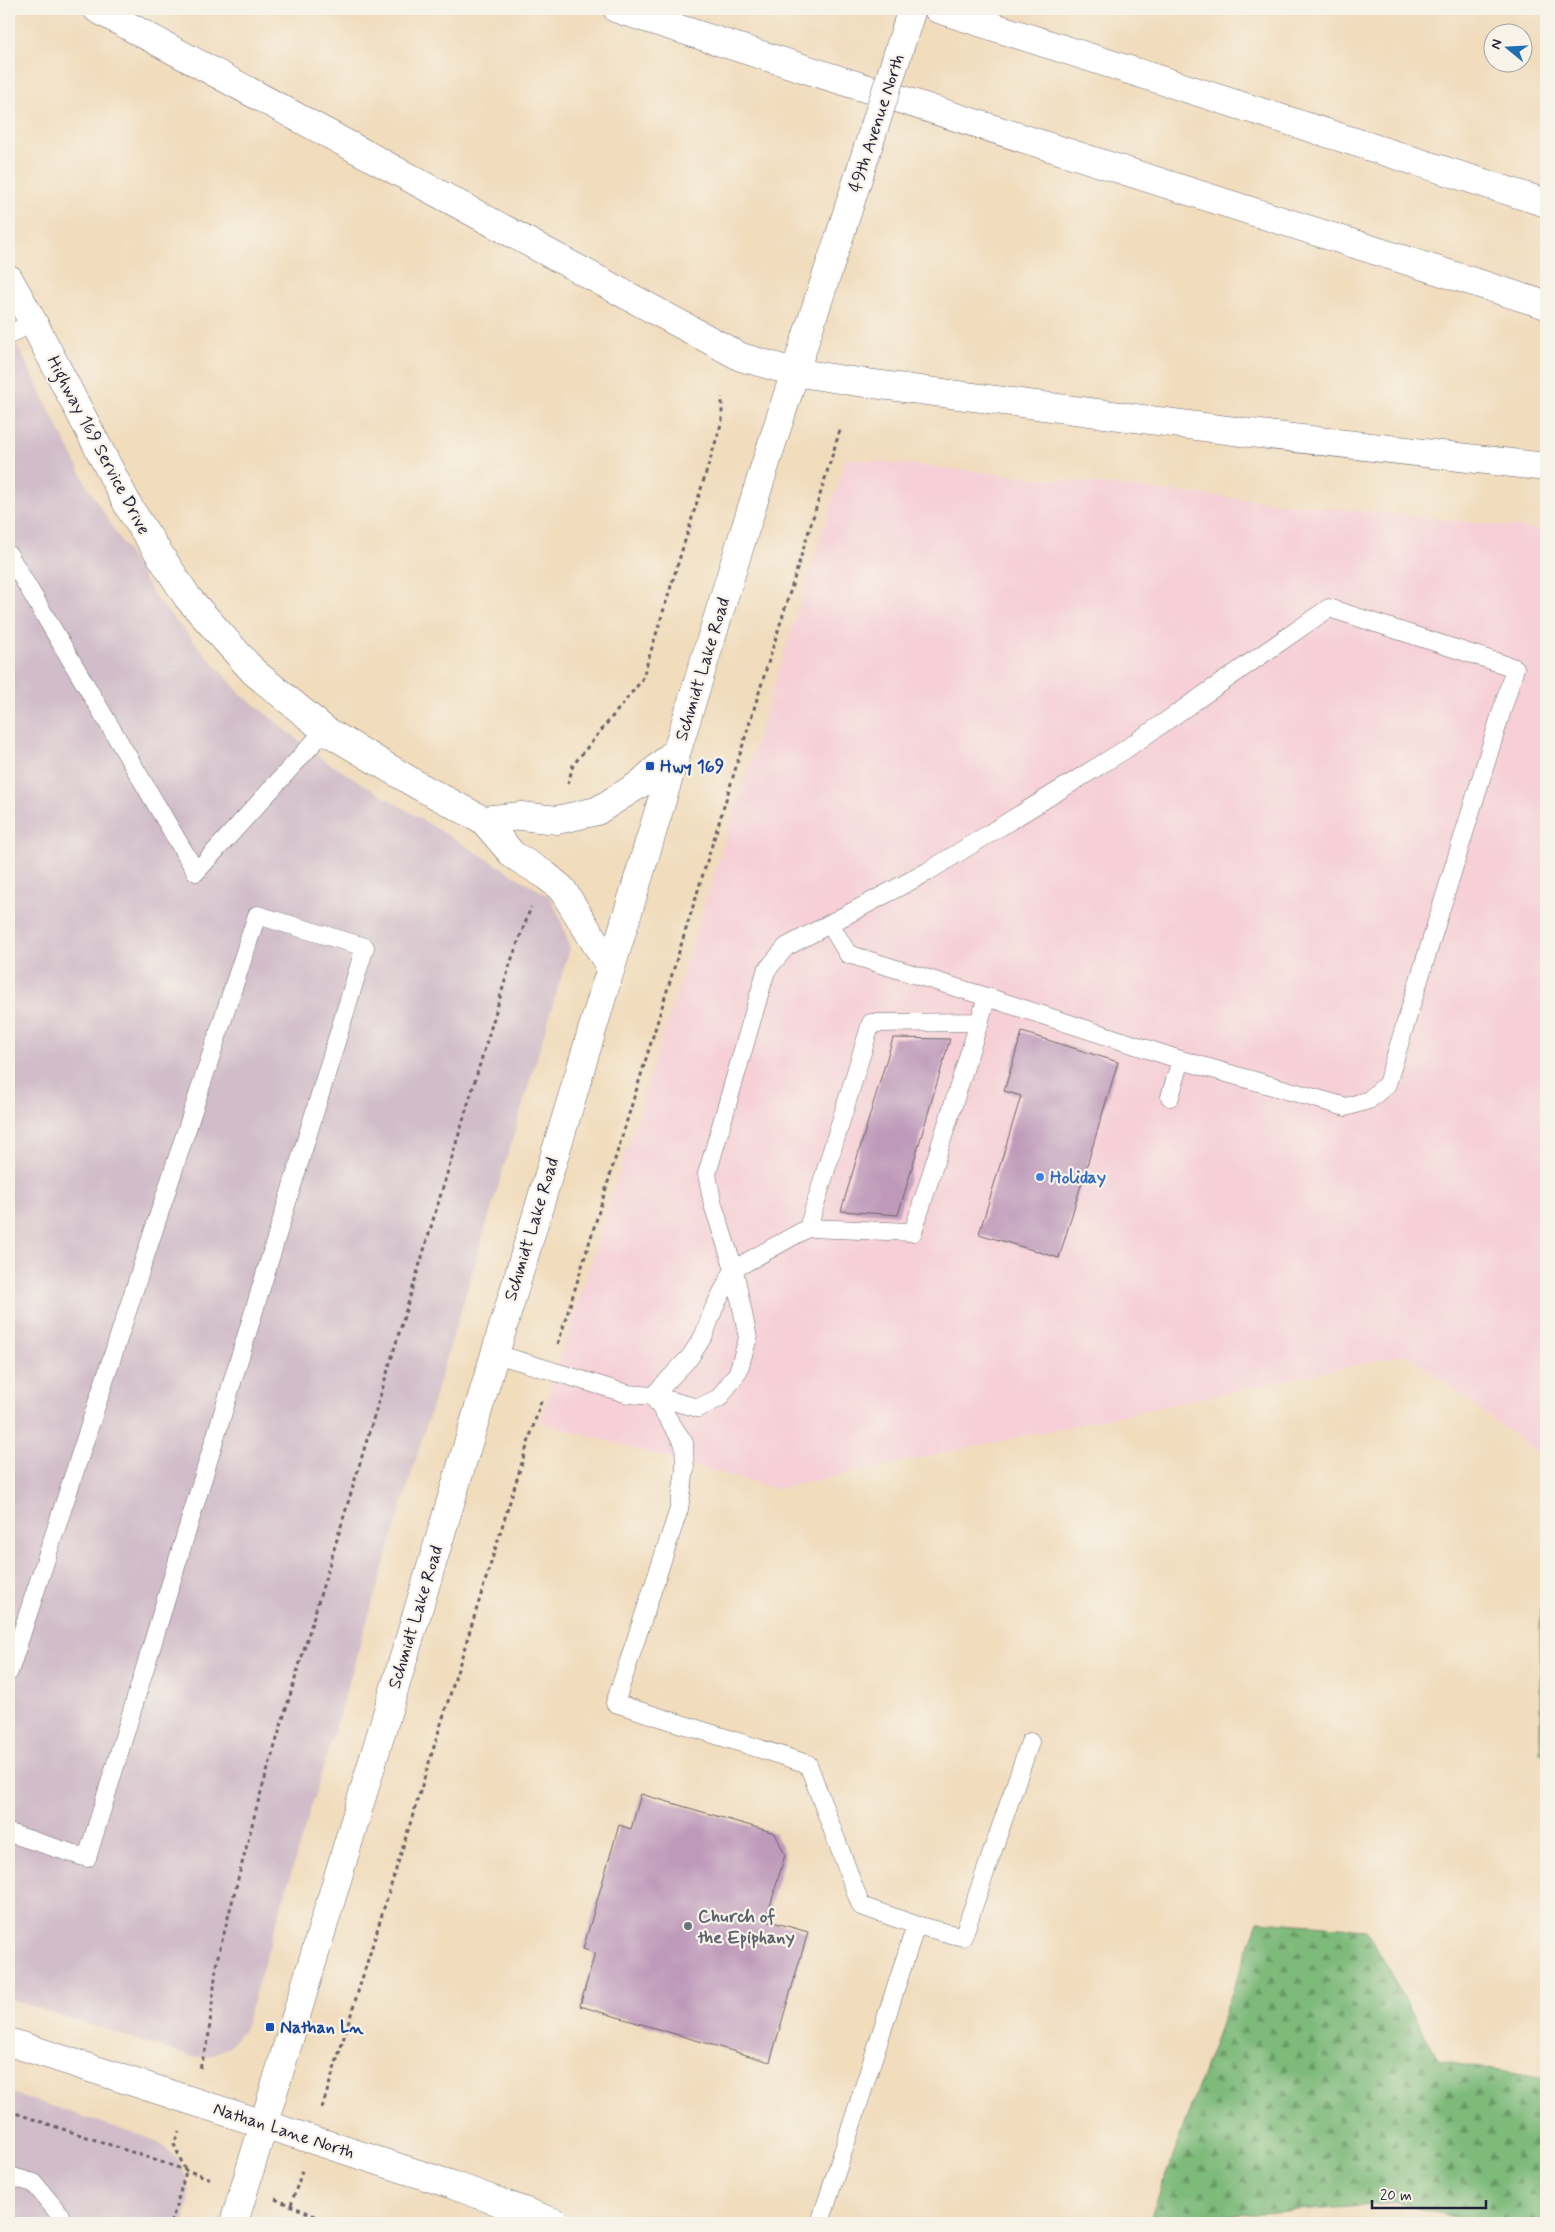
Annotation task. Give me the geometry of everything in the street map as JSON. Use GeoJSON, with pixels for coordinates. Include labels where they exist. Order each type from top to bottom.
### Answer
{"type":"FeatureCollection","features":[{"type":"Feature","properties":{"kind":"main road"},"geometry":{"type":"LineString","coordinates":[[97,9],[740,357],[794,372],[1242,432],[1546,467]]}},
{"type":"Feature","properties":{"kind":"main road"},"geometry":{"type":"LineString","coordinates":[[618,9],[1546,306]]}},
{"type":"Feature","properties":{"kind":"main road","name":"49th Avenue North"},"geometry":{"type":"LineString","coordinates":[[839,238],[912,9]]}},
{"type":"Feature","properties":{"kind":"main road"},"geometry":{"type":"LineString","coordinates":[[938,9],[1546,203]]}},
{"type":"Feature","properties":{"kind":"main road","name":"Schmidt Lake Road"},"geometry":{"type":"LineString","coordinates":[[234,2223],[493,1354],[676,751],[794,372],[839,238]]}},
{"type":"Feature","properties":{"kind":"main road","name":"Highway 169 Service Drive"},"geometry":{"type":"LineString","coordinates":[[9,279],[130,509],[188,598],[254,672],[324,730],[419,786],[482,820]]}},
{"type":"Feature","properties":{"kind":"main road"},"geometry":{"type":"LineString","coordinates":[[482,820],[521,816],[557,820],[597,811],[640,784],[676,751]]}},
{"type":"Feature","properties":{"kind":"main road"},"geometry":{"type":"LineString","coordinates":[[482,820],[513,855],[544,874],[562,888],[611,968]]}},
{"type":"Feature","properties":{"kind":"main road","name":"Nathan Lane North"},"geometry":{"type":"LineString","coordinates":[[9,2042],[454,2185],[556,2223]]}},
{"type":"Feature","properties":{"kind":"lane"},"geometry":{"type":"LineString","coordinates":[[9,335],[33,322]]}},
{"type":"Feature","properties":{"kind":"lane"},"geometry":{"type":"LineString","coordinates":[[9,554],[196,872],[324,730]]}},
{"type":"Feature","properties":{"kind":"lane"},"geometry":{"type":"LineString","coordinates":[[493,1354],[628,1394],[653,1396],[698,1408],[718,1398],[738,1372],[748,1338],[734,1270],[713,1204],[707,1174],[766,971],[786,947],[927,872],[1123,751],[1328,608],[1515,668],[1387,1084],[1369,1100],[1346,1106],[1180,1060],[988,997],[848,954],[830,924]]}},
{"type":"Feature","properties":{"kind":"lane"},"geometry":{"type":"LineString","coordinates":[[9,1672],[258,916],[365,947],[87,1858],[9,1833]]}},
{"type":"Feature","properties":{"kind":"lane"},"geometry":{"type":"LineString","coordinates":[[653,1396],[690,1357],[704,1335],[714,1308],[734,1270],[808,1228],[913,1232],[988,997]]}},
{"type":"Feature","properties":{"kind":"lane"},"geometry":{"type":"LineString","coordinates":[[808,1228],[871,1024],[980,1022]]}},
{"type":"Feature","properties":{"kind":"lane"},"geometry":{"type":"LineString","coordinates":[[1170,1097],[1180,1060]]}},
{"type":"Feature","properties":{"kind":"lane"},"geometry":{"type":"LineString","coordinates":[[653,1396],[684,1443],[685,1470],[679,1509],[615,1703],[808,1764],[861,1906],[963,1938],[1030,1742]]}},
{"type":"Feature","properties":{"kind":"lane"},"geometry":{"type":"LineString","coordinates":[[820,2223],[916,1924]]}},
{"type":"Feature","properties":{"kind":"lane"},"geometry":{"type":"LineString","coordinates":[[9,2176],[34,2183],[60,2215],[58,2223]]}},
{"type":"Feature","properties":{"kind":"path"},"geometry":{"type":"LineString","coordinates":[[557,820],[573,766],[642,680],[722,421],[722,397]]}},
{"type":"Feature","properties":{"kind":"path"},"geometry":{"type":"LineString","coordinates":[[291,2205],[840,430]]}},
{"type":"Feature","properties":{"kind":"path"},"geometry":{"type":"LineString","coordinates":[[171,2223],[186,2172],[174,2144],[208,2042],[217,1960],[258,1802],[511,961],[544,874]]}},
{"type":"Feature","properties":{"kind":"path"},"geometry":{"type":"LineString","coordinates":[[9,2111],[186,2172]]}},
{"type":"Feature","properties":{"kind":"shaded area"},"geometry":{"type":"Polygon","coordinates":[[[9,329],[88,487],[157,600],[240,693],[322,759],[550,897],[561,920],[570,948],[244,2030],[227,2048],[209,2056],[191,2057],[9,1999],[9,329]]]}},
{"type":"Feature","properties":{"kind":"shaded area","name":"Holiday"},"geometry":{"type":"Polygon","coordinates":[[[846,458],[1546,530],[1546,1460],[1407,1354],[777,1489],[540,1422],[846,458]]]}},
{"type":"Feature","properties":{"kind":"shaded area"},"geometry":{"type":"Polygon","coordinates":[[[9,2092],[157,2141],[175,2157],[187,2178],[189,2203],[183,2223],[9,2223],[9,2092]]]}},
{"type":"Feature","properties":{"kind":"green space"},"geometry":{"type":"Polygon","coordinates":[[[1546,1606],[1546,1756],[1540,1752],[1540,1608],[1546,1606]]]}},
{"type":"Feature","properties":{"kind":"green space"},"geometry":{"type":"Polygon","coordinates":[[[1258,1921],[1366,1929],[1439,2061],[1546,2079],[1546,2223],[1477,2223],[1398,2202],[1149,2222],[1258,1921]]]}},
{"type":"Feature","properties":{"kind":"building","name":"Holiday"},"geometry":{"type":"Polygon","coordinates":[[[1022,1032],[1118,1062],[1059,1258],[979,1234],[1021,1096],[1004,1091],[1022,1032]]]}},
{"type":"Feature","properties":{"kind":"building"},"geometry":{"type":"Polygon","coordinates":[[[893,1038],[950,1039],[898,1215],[841,1211],[893,1038]]]}},
{"type":"Feature","properties":{"kind":"building","name":"Church of the Epiphany"},"geometry":{"type":"Polygon","coordinates":[[[641,1794],[775,1833],[785,1855],[766,1920],[808,1932],[770,2062],[580,2006],[595,1953],[583,1949],[619,1825],[631,1829],[641,1794]]]}},
{"type":"Feature","properties":{"kind":"place","name":"Hwy 169"},"geometry":{"type":"Point","coordinates":[650,766]}},
{"type":"Feature","properties":{"kind":"place","name":"Holiday"},"geometry":{"type":"Point","coordinates":[1040,1177]}},
{"type":"Feature","properties":{"kind":"place","name":"Church of the Epiphany"},"geometry":{"type":"Point","coordinates":[688,1926]}},
{"type":"Feature","properties":{"kind":"place","name":"Nathan Ln"},"geometry":{"type":"Point","coordinates":[270,2027]}}]}
